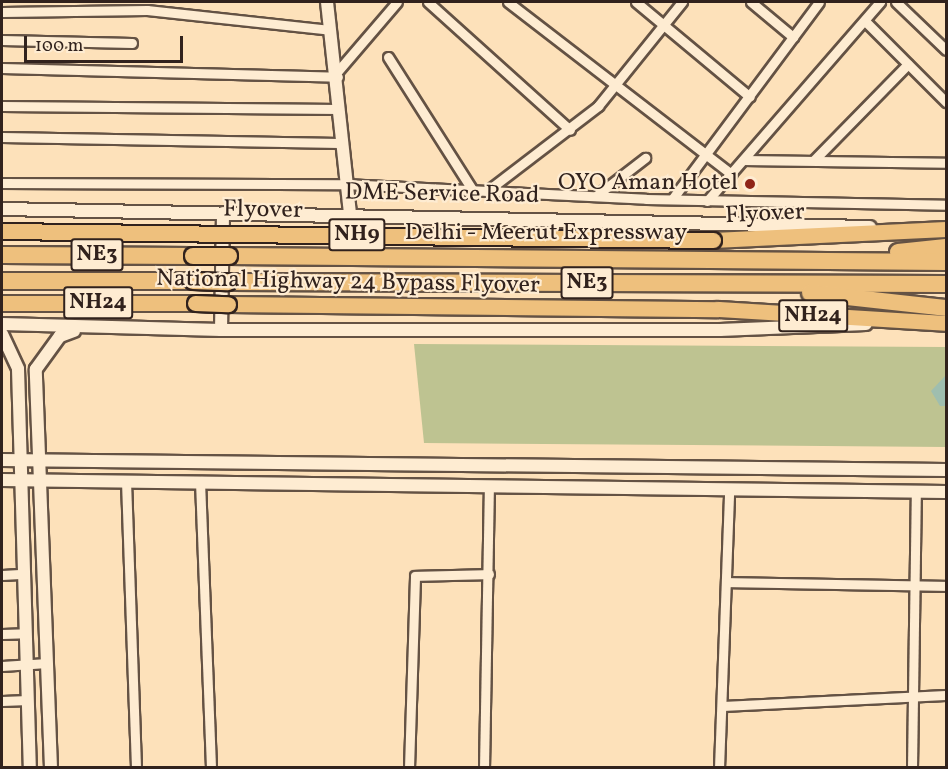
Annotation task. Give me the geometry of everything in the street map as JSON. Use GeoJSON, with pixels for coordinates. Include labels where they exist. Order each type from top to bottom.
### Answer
{"type":"FeatureCollection","features":[{"type":"Feature","properties":{"kind":"highway","name":"Flyover"},"geometry":{"type":"LineString","coordinates":[[2,231],[713,240],[946,229]]}},
{"type":"Feature","properties":{"kind":"highway"},"geometry":{"type":"LineString","coordinates":[[804,260],[946,247]]}},
{"type":"Feature","properties":{"kind":"highway","name":"Delhi - Meerut Expressway"},"geometry":{"type":"LineString","coordinates":[[2,255],[946,262]]}},
{"type":"Feature","properties":{"kind":"highway","name":"Delhi - Meerut Expressway"},"geometry":{"type":"LineString","coordinates":[[2,281],[946,284]]}},
{"type":"Feature","properties":{"kind":"highway"},"geometry":{"type":"LineString","coordinates":[[721,283],[946,308]]}},
{"type":"Feature","properties":{"kind":"highway","name":"National Highway 24 Bypass Flyover"},"geometry":{"type":"LineString","coordinates":[[2,303],[718,309],[946,323]]}},
{"type":"Feature","properties":{"kind":"street"},"geometry":{"type":"LineString","coordinates":[[327,2],[338,74],[339,143],[350,215]]}},
{"type":"Feature","properties":{"kind":"street"},"geometry":{"type":"LineString","coordinates":[[338,74],[397,2]]}},
{"type":"Feature","properties":{"kind":"street"},"geometry":{"type":"LineString","coordinates":[[428,2],[570,130]]}},
{"type":"Feature","properties":{"kind":"street"},"geometry":{"type":"LineString","coordinates":[[508,2],[731,174]]}},
{"type":"Feature","properties":{"kind":"street"},"geometry":{"type":"LineString","coordinates":[[636,2],[750,97]]}},
{"type":"Feature","properties":{"kind":"street"},"geometry":{"type":"LineString","coordinates":[[487,191],[570,130],[618,85],[682,2]]}},
{"type":"Feature","properties":{"kind":"street"},"geometry":{"type":"LineString","coordinates":[[751,2],[793,37]]}},
{"type":"Feature","properties":{"kind":"street"},"geometry":{"type":"LineString","coordinates":[[707,201],[880,2]]}},
{"type":"Feature","properties":{"kind":"street"},"geometry":{"type":"LineString","coordinates":[[896,2],[946,50]]}},
{"type":"Feature","properties":{"kind":"street"},"geometry":{"type":"LineString","coordinates":[[673,198],[750,97],[814,3]]}},
{"type":"Feature","properties":{"kind":"street"},"geometry":{"type":"LineString","coordinates":[[2,12],[147,10],[330,30]]}},
{"type":"Feature","properties":{"kind":"street"},"geometry":{"type":"LineString","coordinates":[[865,21],[946,102]]}},
{"type":"Feature","properties":{"kind":"street"},"geometry":{"type":"LineString","coordinates":[[2,40],[132,43]]}},
{"type":"Feature","properties":{"kind":"street"},"geometry":{"type":"LineString","coordinates":[[388,57],[473,191]]}},
{"type":"Feature","properties":{"kind":"street"},"geometry":{"type":"LineString","coordinates":[[814,160],[908,63]]}},
{"type":"Feature","properties":{"kind":"street"},"geometry":{"type":"LineString","coordinates":[[2,68],[338,74]]}},
{"type":"Feature","properties":{"kind":"street"},"geometry":{"type":"LineString","coordinates":[[2,106],[339,109]]}},
{"type":"Feature","properties":{"kind":"street"},"geometry":{"type":"LineString","coordinates":[[2,137],[339,143]]}},
{"type":"Feature","properties":{"kind":"street"},"geometry":{"type":"LineString","coordinates":[[597,195],[645,158]]}},
{"type":"Feature","properties":{"kind":"street"},"geometry":{"type":"LineString","coordinates":[[743,160],[946,163]]}},
{"type":"Feature","properties":{"kind":"street"},"geometry":{"type":"LineString","coordinates":[[2,183],[344,184],[707,201],[946,205]]}},
{"type":"Feature","properties":{"kind":"street","name":"DME Service Road"},"geometry":{"type":"LineString","coordinates":[[2,208],[734,220],[919,229]]}},
{"type":"Feature","properties":{"kind":"street"},"geometry":{"type":"LineString","coordinates":[[221,330],[224,213]]}},
{"type":"Feature","properties":{"kind":"street"},"geometry":{"type":"LineString","coordinates":[[2,324],[82,328],[221,330],[720,330],[909,322]]}},
{"type":"Feature","properties":{"kind":"street"},"geometry":{"type":"LineString","coordinates":[[51,768],[36,369],[60,336],[82,328]]}},
{"type":"Feature","properties":{"kind":"street"},"geometry":{"type":"LineString","coordinates":[[2,334],[18,369],[30,768]]}},
{"type":"Feature","properties":{"kind":"street"},"geometry":{"type":"LineString","coordinates":[[2,460],[946,470]]}},
{"type":"Feature","properties":{"kind":"street"},"geometry":{"type":"LineString","coordinates":[[2,480],[946,492]]}},
{"type":"Feature","properties":{"kind":"street"},"geometry":{"type":"LineString","coordinates":[[126,481],[136,768]]}},
{"type":"Feature","properties":{"kind":"street"},"geometry":{"type":"LineString","coordinates":[[200,482],[211,768]]}},
{"type":"Feature","properties":{"kind":"street"},"geometry":{"type":"LineString","coordinates":[[484,768],[489,486]]}},
{"type":"Feature","properties":{"kind":"street"},"geometry":{"type":"LineString","coordinates":[[719,768],[729,490]]}},
{"type":"Feature","properties":{"kind":"street"},"geometry":{"type":"LineString","coordinates":[[912,768],[916,492]]}},
{"type":"Feature","properties":{"kind":"street"},"geometry":{"type":"LineString","coordinates":[[2,575],[24,574]]}},
{"type":"Feature","properties":{"kind":"street"},"geometry":{"type":"LineString","coordinates":[[409,768],[415,576],[489,574]]}},
{"type":"Feature","properties":{"kind":"street"},"geometry":{"type":"LineString","coordinates":[[726,582],[946,586]]}},
{"type":"Feature","properties":{"kind":"street"},"geometry":{"type":"LineString","coordinates":[[2,634],[26,633]]}},
{"type":"Feature","properties":{"kind":"street"},"geometry":{"type":"LineString","coordinates":[[2,666],[47,663]]}},
{"type":"Feature","properties":{"kind":"street"},"geometry":{"type":"LineString","coordinates":[[722,706],[946,695]]}},
{"type":"Feature","properties":{"kind":"street"},"geometry":{"type":"LineString","coordinates":[[2,701],[28,700]]}},
{"type":"Feature","properties":{"kind":"green space"},"geometry":{"type":"Polygon","coordinates":[[[414,344],[946,347],[946,447],[424,443],[414,344]]]}},
{"type":"Feature","properties":{"kind":"shaded area"},"geometry":{"type":"Polygon","coordinates":[[[946,375],[946,406],[940,406],[931,391],[946,375]]]}},
{"type":"Feature","properties":{"kind":"place","name":"OYO Aman Hotel"},"geometry":{"type":"Point","coordinates":[750,184]}}]}
